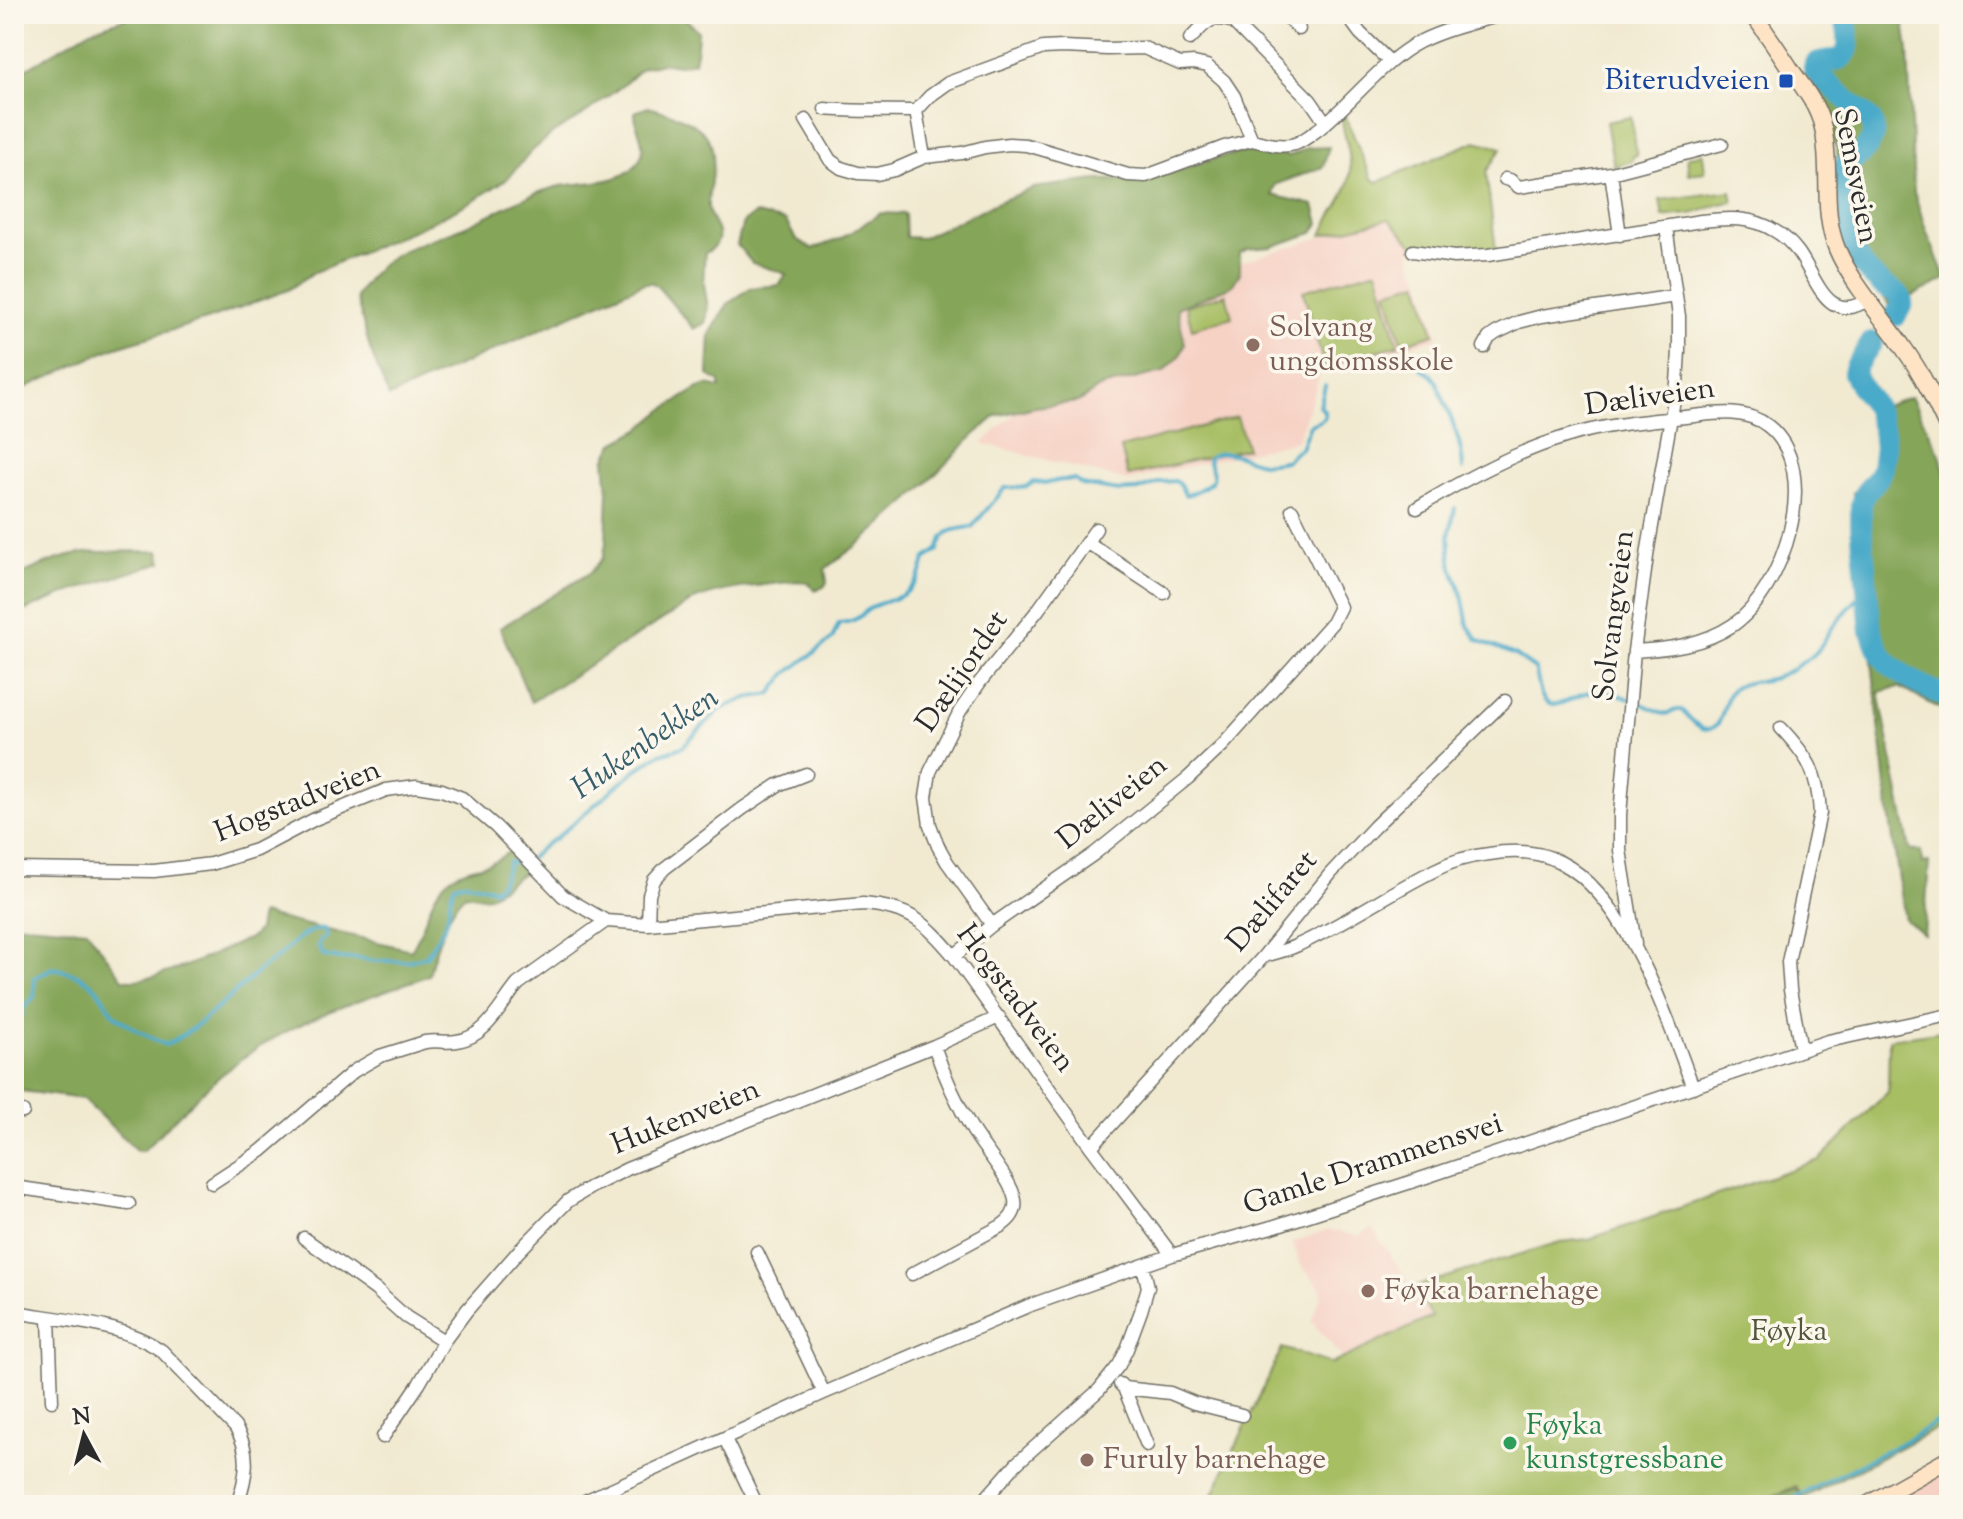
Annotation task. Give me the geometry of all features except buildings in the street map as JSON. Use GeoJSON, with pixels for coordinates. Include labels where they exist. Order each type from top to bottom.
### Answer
{"type":"FeatureCollection","features":[{"type":"Feature","properties":{"kind":"main road","name":"Semsveien"},"geometry":{"type":"LineString","coordinates":[[1753,14],[1807,93],[1820,119],[1834,242],[1844,264],[1908,354],[1949,431]]}},
{"type":"Feature","properties":{"kind":"main road"},"geometry":{"type":"LineString","coordinates":[[1867,1505],[1949,1459]]}},
{"type":"Feature","properties":{"kind":"street"},"geometry":{"type":"LineString","coordinates":[[1284,14],[1299,29]]}},
{"type":"Feature","properties":{"kind":"street"},"geometry":{"type":"LineString","coordinates":[[1346,14],[1360,33],[1390,62]]}},
{"type":"Feature","properties":{"kind":"street"},"geometry":{"type":"LineString","coordinates":[[806,120],[830,160],[841,168],[858,173],[877,174],[924,157],[1015,144],[1128,175],[1146,176],[1252,140],[1271,145],[1294,144],[1326,123],[1390,62],[1414,45],[1504,14]]}},
{"type":"Feature","properties":{"kind":"street"},"geometry":{"type":"LineString","coordinates":[[1190,39],[1210,19],[1237,18],[1310,100],[1326,123]]}},
{"type":"Feature","properties":{"kind":"street"},"geometry":{"type":"LineString","coordinates":[[825,109],[849,112],[916,111],[948,83],[1043,48],[1144,48],[1180,64],[1207,66],[1224,81],[1234,96],[1252,140]]}},
{"type":"Feature","properties":{"kind":"street"},"geometry":{"type":"LineString","coordinates":[[916,111],[924,157]]}},
{"type":"Feature","properties":{"kind":"street"},"geometry":{"type":"LineString","coordinates":[[1505,179],[1519,187],[1611,173],[1722,144]]}},
{"type":"Feature","properties":{"kind":"street"},"geometry":{"type":"LineString","coordinates":[[1611,173],[1620,235]]}},
{"type":"Feature","properties":{"kind":"street"},"geometry":{"type":"LineString","coordinates":[[1413,251],[1454,257],[1488,255],[1737,218],[1765,225],[1788,241],[1820,290],[1834,304],[1856,307],[1869,299]]}},
{"type":"Feature","properties":{"kind":"street","name":"Solvangveien"},"geometry":{"type":"LineString","coordinates":[[1635,944],[1620,850],[1620,815],[1634,651],[1677,383],[1679,316],[1666,227]]}},
{"type":"Feature","properties":{"kind":"street"},"geometry":{"type":"LineString","coordinates":[[1484,347],[1496,333],[1519,322],[1676,296]]}},
{"type":"Feature","properties":{"kind":"street","name":"Dæliveien"},"geometry":{"type":"LineString","coordinates":[[1417,508],[1444,491],[1534,448],[1567,436],[1609,427],[1736,414],[1746,415],[1768,426],[1790,458],[1795,489],[1785,549],[1775,575],[1762,596],[1733,625],[1690,644],[1670,649],[1634,651]]}},
{"type":"Feature","properties":{"kind":"street","name":"Dæliveien"},"geometry":{"type":"LineString","coordinates":[[954,956],[992,925],[1094,854],[1188,778],[1223,745],[1332,623],[1340,607],[1292,510]]}},
{"type":"Feature","properties":{"kind":"street","name":"Dælijordet"},"geometry":{"type":"LineString","coordinates":[[992,925],[938,846],[930,825],[926,797],[930,772],[960,711],[1096,529]]}},
{"type":"Feature","properties":{"kind":"street"},"geometry":{"type":"LineString","coordinates":[[1087,542],[1164,593]]}},
{"type":"Feature","properties":{"kind":"street","name":"Dælifaret"},"geometry":{"type":"LineString","coordinates":[[1091,1147],[1263,957],[1331,873],[1374,827],[1505,701]]}},
{"type":"Feature","properties":{"kind":"street"},"geometry":{"type":"LineString","coordinates":[[1781,728],[1803,752],[1819,792],[1820,813],[1815,845],[1788,962],[1801,1050]]}},
{"type":"Feature","properties":{"kind":"street"},"geometry":{"type":"LineString","coordinates":[[648,924],[649,895],[654,880],[665,868],[742,809],[778,785],[806,774]]}},
{"type":"Feature","properties":{"kind":"street","name":"Hogstadveien"},"geometry":{"type":"LineString","coordinates":[[14,869],[154,871],[211,864],[256,850],[315,819],[386,790],[416,786],[442,790],[462,798],[496,827],[563,896],[606,921],[648,924],[863,904],[902,911],[931,929],[954,956],[1172,1255]]}},
{"type":"Feature","properties":{"kind":"street"},"geometry":{"type":"LineString","coordinates":[[1263,957],[1297,946],[1440,867],[1474,856],[1507,851],[1524,851],[1559,861],[1602,898],[1635,944],[1693,1087]]}},
{"type":"Feature","properties":{"kind":"street"},"geometry":{"type":"LineString","coordinates":[[212,1183],[261,1151],[341,1080],[367,1062],[425,1042],[451,1042],[469,1037],[483,1029],[518,984],[606,921]]}},
{"type":"Feature","properties":{"kind":"street","name":"Gamle Drammensvei"},"geometry":{"type":"LineString","coordinates":[[578,1505],[824,1393],[1028,1306],[1172,1255],[1317,1213],[1801,1050],[1843,1037],[1949,1015]]}},
{"type":"Feature","properties":{"kind":"street","name":"Hukenveien"},"geometry":{"type":"LineString","coordinates":[[383,1437],[467,1310],[568,1201],[638,1164],[999,1017]]}},
{"type":"Feature","properties":{"kind":"street"},"geometry":{"type":"LineString","coordinates":[[912,1274],[1001,1226],[1012,1216],[1015,1207],[1012,1191],[966,1119],[934,1046]]}},
{"type":"Feature","properties":{"kind":"street"},"geometry":{"type":"LineString","coordinates":[[14,1187],[129,1204]]}},
{"type":"Feature","properties":{"kind":"street"},"geometry":{"type":"LineString","coordinates":[[304,1238],[376,1290],[406,1317],[444,1341]]}},
{"type":"Feature","properties":{"kind":"street"},"geometry":{"type":"LineString","coordinates":[[757,1252],[824,1393]]}},
{"type":"Feature","properties":{"kind":"street"},"geometry":{"type":"LineString","coordinates":[[980,1505],[1017,1463],[1111,1377],[1127,1349],[1148,1287],[1143,1266]]}},
{"type":"Feature","properties":{"kind":"street"},"geometry":{"type":"LineString","coordinates":[[14,1312],[131,1334],[162,1351],[241,1435],[246,1468],[237,1505]]}},
{"type":"Feature","properties":{"kind":"street"},"geometry":{"type":"LineString","coordinates":[[49,1318],[52,1401]]}},
{"type":"Feature","properties":{"kind":"street"},"geometry":{"type":"LineString","coordinates":[[1111,1377],[1124,1388],[1147,1445]]}},
{"type":"Feature","properties":{"kind":"street"},"geometry":{"type":"LineString","coordinates":[[1124,1388],[1170,1393],[1194,1403],[1242,1415]]}},
{"type":"Feature","properties":{"kind":"street"},"geometry":{"type":"LineString","coordinates":[[725,1439],[757,1505]]}},
{"type":"Feature","properties":{"kind":"shaded area","name":"Solvang ungdomsskole"},"geometry":{"type":"Polygon","coordinates":[[[1398,213],[1412,244],[1411,259],[1421,280],[1438,338],[1322,370],[1297,441],[1127,481],[982,443],[1082,352],[1238,263],[1398,213]]]}},
{"type":"Feature","properties":{"kind":"shaded area","name":"Føyka barnehage"},"geometry":{"type":"Polygon","coordinates":[[[1372,1228],[1432,1317],[1343,1358],[1311,1321],[1322,1295],[1320,1287],[1300,1264],[1292,1242],[1329,1230],[1358,1236],[1372,1228]]]}},
{"type":"Feature","properties":{"kind":"shaded area"},"geometry":{"type":"Polygon","coordinates":[[[1949,1453],[1949,1505],[1860,1505],[1949,1453]]]}},
{"type":"Feature","properties":{"kind":"green space"},"geometry":{"type":"Polygon","coordinates":[[[138,14],[681,14],[698,31],[694,62],[681,65],[662,63],[642,68],[580,117],[553,133],[507,179],[473,201],[313,273],[288,290],[209,319],[113,348],[14,393],[14,76],[91,30],[138,14]]]}},
{"type":"Feature","properties":{"kind":"green space"},"geometry":{"type":"Polygon","coordinates":[[[1844,14],[1903,14],[1908,51],[1914,192],[1946,279],[1891,307],[1853,256],[1840,212],[1837,150],[1808,73],[1817,63],[1836,60],[1846,54],[1849,41],[1844,14]]]}},
{"type":"Feature","properties":{"kind":"green space"},"geometry":{"type":"Polygon","coordinates":[[[648,107],[692,123],[704,133],[712,149],[708,206],[718,240],[705,253],[708,307],[705,323],[694,329],[658,287],[653,283],[644,283],[389,397],[370,349],[356,297],[372,275],[401,252],[533,195],[556,187],[614,179],[624,174],[633,168],[642,153],[635,112],[648,107]]]}},
{"type":"Feature","properties":{"kind":"green space"},"geometry":{"type":"Polygon","coordinates":[[[1344,113],[1372,179],[1378,182],[1476,141],[1502,148],[1486,172],[1496,250],[1466,253],[1414,246],[1389,219],[1322,235],[1349,181],[1350,162],[1341,115],[1344,113]]]}},
{"type":"Feature","properties":{"kind":"green space"},"geometry":{"type":"Polygon","coordinates":[[[1631,117],[1637,155],[1633,156],[1632,161],[1614,166],[1606,122],[1631,117]]]}},
{"type":"Feature","properties":{"kind":"green space"},"geometry":{"type":"Polygon","coordinates":[[[1329,147],[1323,167],[1275,185],[1272,195],[1314,205],[1319,223],[1313,233],[1271,247],[1248,249],[1240,253],[1240,273],[1232,286],[1177,308],[1185,344],[1180,356],[1163,372],[1101,387],[1078,402],[996,416],[864,540],[825,569],[827,582],[824,587],[815,590],[808,583],[796,581],[731,590],[694,600],[531,702],[500,628],[591,572],[603,558],[608,492],[605,460],[614,443],[640,429],[697,389],[707,385],[720,388],[720,382],[708,375],[710,334],[728,304],[750,288],[779,285],[786,274],[752,263],[737,245],[743,222],[756,214],[786,221],[795,238],[812,249],[840,239],[881,213],[905,214],[906,237],[922,238],[1033,188],[1096,180],[1147,179],[1224,156],[1258,150],[1289,156],[1307,148],[1329,147]]]}},
{"type":"Feature","properties":{"kind":"green space"},"geometry":{"type":"Polygon","coordinates":[[[1703,153],[1705,172],[1689,174],[1687,157],[1703,153]]]}},
{"type":"Feature","properties":{"kind":"green space"},"geometry":{"type":"Polygon","coordinates":[[[1731,191],[1733,202],[1695,213],[1663,217],[1660,200],[1731,191]]]}},
{"type":"Feature","properties":{"kind":"green space"},"geometry":{"type":"Polygon","coordinates":[[[1377,270],[1398,345],[1324,366],[1303,291],[1377,270]]]}},
{"type":"Feature","properties":{"kind":"green space"},"geometry":{"type":"Polygon","coordinates":[[[1419,282],[1434,334],[1402,344],[1387,291],[1419,282]]]}},
{"type":"Feature","properties":{"kind":"green space"},"geometry":{"type":"Polygon","coordinates":[[[1226,294],[1232,317],[1192,329],[1186,306],[1226,294]]]}},
{"type":"Feature","properties":{"kind":"green space"},"geometry":{"type":"Polygon","coordinates":[[[1911,397],[1940,454],[1949,490],[1949,706],[1939,708],[1899,687],[1879,692],[1910,850],[1921,851],[1922,863],[1929,862],[1924,934],[1905,920],[1889,813],[1853,493],[1888,459],[1878,408],[1911,397]]]}},
{"type":"Feature","properties":{"kind":"green space"},"geometry":{"type":"Polygon","coordinates":[[[1237,417],[1247,448],[1128,476],[1121,448],[1237,417]]]}},
{"type":"Feature","properties":{"kind":"green space"},"geometry":{"type":"Polygon","coordinates":[[[159,551],[162,562],[67,593],[14,615],[14,578],[37,567],[78,554],[159,551]]]}},
{"type":"Feature","properties":{"kind":"green space"},"geometry":{"type":"Polygon","coordinates":[[[515,848],[532,867],[489,896],[466,894],[460,899],[443,931],[429,975],[309,1020],[264,1044],[216,1079],[143,1151],[137,1151],[83,1099],[14,1090],[14,924],[87,930],[123,979],[135,980],[168,972],[252,937],[258,930],[261,914],[411,950],[432,901],[443,884],[455,874],[491,863],[515,848]]]}},
{"type":"Feature","properties":{"kind":"green space","name":"Føyka"},"geometry":{"type":"Polygon","coordinates":[[[1949,1030],[1949,1422],[1803,1498],[1796,1486],[1753,1505],[1208,1505],[1282,1348],[1331,1364],[1432,1317],[1414,1287],[1560,1242],[1589,1239],[1819,1160],[1888,1092],[1889,1039],[1949,1030]]]}},
{"type":"Feature","properties":{"kind":"green space"},"geometry":{"type":"Polygon","coordinates":[[[1796,1488],[1805,1505],[1751,1505],[1796,1488]]]}},
{"type":"Feature","properties":{"kind":"waterway"},"geometry":{"type":"LineString","coordinates":[[1844,14],[1848,41],[1846,54],[1842,58],[1815,64],[1814,69],[1873,125],[1869,145],[1843,169],[1842,192],[1854,252],[1880,283],[1900,296],[1902,304],[1896,315]]}},
{"type":"Feature","properties":{"kind":"waterway"},"geometry":{"type":"LineString","coordinates":[[1872,342],[1854,373],[1875,407],[1885,448],[1878,478],[1865,493],[1861,504],[1871,631],[1881,654],[1891,666],[1924,687],[1949,696]]}},
{"type":"Feature","properties":{"kind":"waterway","name":"Hukenbekken"},"geometry":{"type":"LineString","coordinates":[[1407,358],[1436,381],[1457,435],[1463,469]]}},
{"type":"Feature","properties":{"kind":"waterway","name":"Hukenbekken"},"geometry":{"type":"LineString","coordinates":[[14,1014],[23,1014],[20,1012],[34,997],[35,978],[52,968],[85,980],[96,989],[116,1016],[166,1045],[203,1021],[298,938],[309,932],[324,928],[327,935],[318,946],[324,956],[375,961],[408,961],[427,956],[445,925],[455,885],[465,882],[495,889],[502,881],[509,862],[530,858],[633,772],[658,755],[682,747],[719,710],[747,698],[771,694],[786,674],[832,639],[839,623],[854,620],[872,607],[907,592],[919,577],[925,559],[938,550],[946,534],[972,527],[1005,488],[1026,487],[1034,482],[1075,480],[1082,485],[1119,491],[1175,481],[1185,495],[1191,494],[1212,481],[1214,475],[1208,459],[1214,455],[1227,453],[1265,463],[1288,460],[1301,448],[1310,425],[1325,417],[1320,406],[1325,386]]}},
{"type":"Feature","properties":{"kind":"waterway","name":"Hukenbekken"},"geometry":{"type":"LineString","coordinates":[[1455,508],[1449,536],[1450,552],[1468,626],[1478,640],[1515,655],[1535,669],[1541,693],[1545,701],[1553,705],[1587,692],[1609,692],[1665,714],[1681,710],[1699,726],[1712,728],[1720,720],[1732,690],[1746,683],[1774,678],[1812,656],[1867,589]]}},
{"type":"Feature","properties":{"kind":"waterway"},"geometry":{"type":"LineString","coordinates":[[1781,1505],[1911,1438],[1949,1414]]}},
{"type":"Feature","properties":{"kind":"place","name":"Biterudveien"},"geometry":{"type":"Point","coordinates":[1786,81]}},
{"type":"Feature","properties":{"kind":"place","name":"Solvang ungdomsskole"},"geometry":{"type":"Point","coordinates":[1253,345]}},
{"type":"Feature","properties":{"kind":"place","name":"Føyka barnehage"},"geometry":{"type":"Point","coordinates":[1368,1291]}},
{"type":"Feature","properties":{"kind":"place","name":"Føyka kunstgressbane"},"geometry":{"type":"Point","coordinates":[1510,1443]}},
{"type":"Feature","properties":{"kind":"place","name":"Furuly barnehage"},"geometry":{"type":"Point","coordinates":[1087,1460]}}]}
